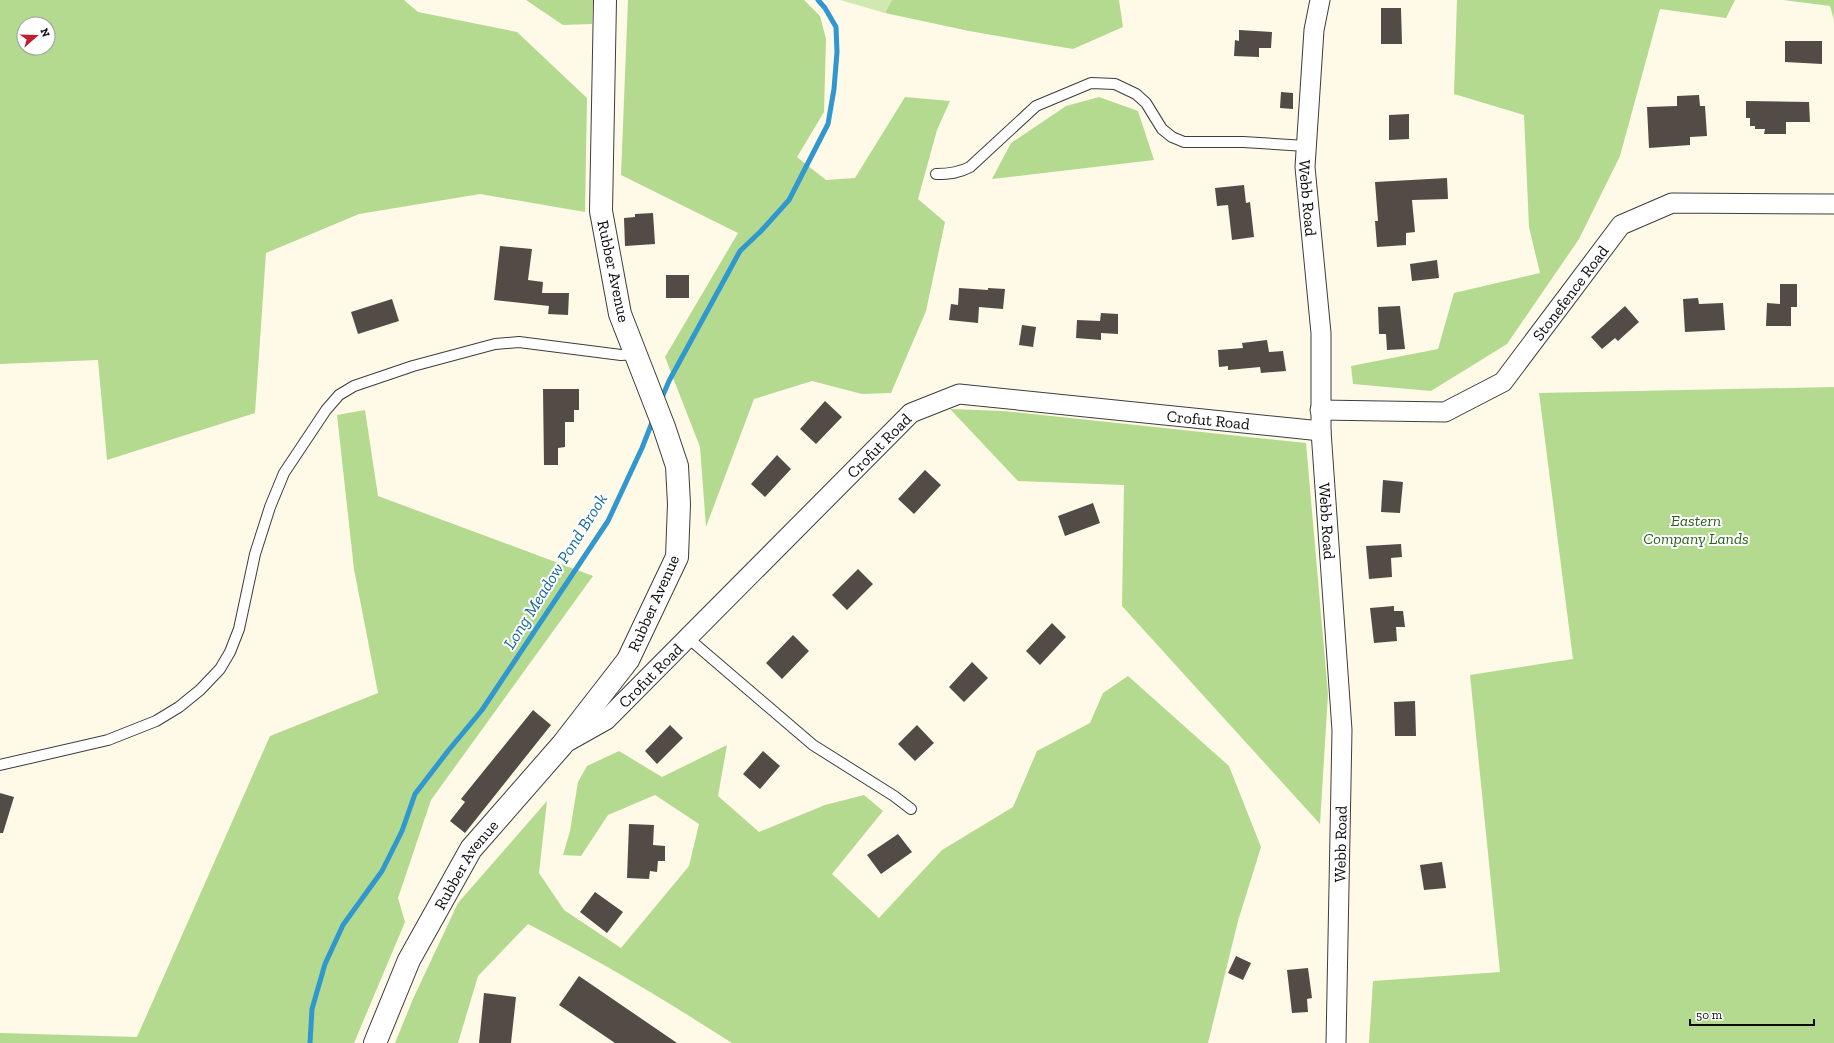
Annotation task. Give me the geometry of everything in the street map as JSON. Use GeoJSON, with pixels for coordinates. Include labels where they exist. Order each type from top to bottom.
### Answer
{"type":"FeatureCollection","features":[{"type":"Feature","properties":{"kind":"street","name":"Rubber Avenue"},"geometry":{"type":"LineString","coordinates":[[376,1043],[409,960],[471,849],[562,745],[628,660],[677,557],[679,504],[677,466],[664,427],[634,354],[620,314],[601,211],[605,0]]}},
{"type":"Feature","properties":{"kind":"street","name":"Webb Road"},"geometry":{"type":"LineString","coordinates":[[1320,0],[1314,30],[1305,168],[1321,333],[1321,430],[1342,730],[1336,1043]]}},
{"type":"Feature","properties":{"kind":"street","name":"Stonefence Road"},"geometry":{"type":"LineString","coordinates":[[1320,410],[1445,412],[1503,382],[1621,225],[1672,203],[1834,204]]}},
{"type":"Feature","properties":{"kind":"street","name":"Crofut Road"},"geometry":{"type":"LineString","coordinates":[[562,745],[606,720],[912,413],[959,394],[1321,430]]}},
{"type":"Feature","properties":{"kind":"lane"},"geometry":{"type":"LineString","coordinates":[[936,174],[950,174],[963,171],[970,167],[1036,106],[1091,83],[1115,84],[1136,94],[1146,103],[1162,128],[1172,137],[1184,142],[1243,142],[1306,146]]}},
{"type":"Feature","properties":{"kind":"lane"},"geometry":{"type":"LineString","coordinates":[[0,765],[108,740],[156,720],[189,699],[220,670],[230,652],[239,629],[255,554],[270,507],[284,473],[326,410],[339,395],[354,386],[413,366],[495,344],[519,342],[620,355],[634,354]]}},
{"type":"Feature","properties":{"kind":"lane"},"geometry":{"type":"LineString","coordinates":[[688,638],[813,745],[911,808]]}},
{"type":"Feature","properties":{"kind":"green space"},"geometry":{"type":"Polygon","coordinates":[[[0,0],[404,0],[418,12],[517,32],[587,98],[585,212],[480,194],[359,214],[266,253],[255,413],[107,460],[98,360],[0,364],[0,0]]]}},
{"type":"Feature","properties":{"kind":"green space"},"geometry":{"type":"Polygon","coordinates":[[[526,0],[593,0],[592,24],[563,25],[526,0]]]}},
{"type":"Feature","properties":{"kind":"green space"},"geometry":{"type":"Polygon","coordinates":[[[628,0],[804,0],[820,16],[826,39],[824,112],[797,157],[826,180],[855,178],[905,97],[950,101],[937,130],[918,199],[945,222],[926,311],[891,393],[862,394],[812,381],[754,399],[706,527],[700,447],[665,357],[738,233],[621,175],[628,0]]]}},
{"type":"Feature","properties":{"kind":"green space"},"geometry":{"type":"Polygon","coordinates":[[[840,0],[892,0],[885,13],[840,0]]]}},
{"type":"Feature","properties":{"kind":"green space"},"geometry":{"type":"Polygon","coordinates":[[[892,0],[1119,0],[1123,27],[1073,49],[969,31],[885,13],[892,0]]]}},
{"type":"Feature","properties":{"kind":"green space"},"geometry":{"type":"Polygon","coordinates":[[[1457,0],[1735,0],[1726,18],[1660,9],[1620,156],[1579,239],[1507,344],[1431,391],[1353,384],[1351,366],[1438,349],[1454,293],[1540,273],[1529,227],[1524,115],[1454,94],[1457,0]]]}},
{"type":"Feature","properties":{"kind":"green space"},"geometry":{"type":"Polygon","coordinates":[[[1783,0],[1834,0],[1834,20],[1830,6],[1783,0]]]}},
{"type":"Feature","properties":{"kind":"green space"},"geometry":{"type":"Polygon","coordinates":[[[1099,97],[1138,111],[1154,160],[992,179],[1011,143],[1066,106],[1099,97]]]}},
{"type":"Feature","properties":{"kind":"green space","name":"Eastern Company Lands"},"geometry":{"type":"Polygon","coordinates":[[[1834,387],[1834,1043],[1369,1043],[1373,981],[1500,972],[1470,675],[1573,659],[1539,393],[1834,387]]]}},
{"type":"Feature","properties":{"kind":"green space"},"geometry":{"type":"Polygon","coordinates":[[[950,409],[1003,411],[1306,443],[1328,694],[1320,824],[1122,606],[1124,485],[1018,481],[950,409]]]}},
{"type":"Feature","properties":{"kind":"green space"},"geometry":{"type":"Polygon","coordinates":[[[365,410],[378,496],[593,576],[431,800],[398,898],[405,922],[354,1043],[0,1043],[0,1033],[137,1037],[270,736],[378,693],[354,569],[337,415],[365,410]]]}},
{"type":"Feature","properties":{"kind":"green space"},"geometry":{"type":"Polygon","coordinates":[[[1128,676],[1229,766],[1261,847],[1238,921],[1208,1043],[732,1043],[632,981],[528,924],[478,976],[458,1043],[395,1043],[413,999],[458,903],[547,801],[539,873],[564,910],[621,948],[689,866],[699,824],[655,795],[608,815],[581,856],[563,855],[570,831],[578,782],[587,766],[619,751],[662,777],[727,745],[718,796],[759,832],[825,805],[864,795],[883,811],[832,874],[879,918],[942,850],[1013,807],[1037,751],[1090,723],[1103,693],[1128,676]]]}},
{"type":"Feature","properties":{"kind":"building"},"geometry":{"type":"Polygon","coordinates":[[[1381,8],[1401,8],[1402,44],[1381,44],[1381,8]]]}},
{"type":"Feature","properties":{"kind":"building"},"geometry":{"type":"Polygon","coordinates":[[[1239,30],[1272,32],[1271,48],[1259,48],[1259,57],[1234,56],[1235,40],[1239,41],[1239,30]]]}},
{"type":"Feature","properties":{"kind":"building"},"geometry":{"type":"Polygon","coordinates":[[[1785,41],[1822,41],[1822,64],[1785,62],[1785,41]]]}},
{"type":"Feature","properties":{"kind":"building"},"geometry":{"type":"Polygon","coordinates":[[[1281,92],[1293,93],[1293,109],[1280,108],[1281,92]]]}},
{"type":"Feature","properties":{"kind":"building"},"geometry":{"type":"Polygon","coordinates":[[[1699,95],[1700,106],[1705,106],[1707,136],[1690,137],[1690,145],[1649,148],[1647,107],[1677,106],[1677,96],[1699,95]]]}},
{"type":"Feature","properties":{"kind":"building"},"geometry":{"type":"Polygon","coordinates":[[[1746,101],[1809,102],[1810,122],[1786,122],[1786,134],[1764,134],[1765,129],[1755,129],[1755,126],[1750,126],[1750,118],[1746,118],[1746,101]]]}},
{"type":"Feature","properties":{"kind":"building"},"geometry":{"type":"Polygon","coordinates":[[[1409,114],[1409,139],[1389,140],[1389,115],[1409,114]]]}},
{"type":"Feature","properties":{"kind":"building"},"geometry":{"type":"Polygon","coordinates":[[[1447,178],[1448,199],[1412,200],[1415,232],[1406,233],[1406,245],[1377,247],[1375,221],[1378,221],[1375,182],[1447,178]]]}},
{"type":"Feature","properties":{"kind":"building"},"geometry":{"type":"Polygon","coordinates":[[[1244,185],[1246,203],[1250,202],[1254,237],[1232,240],[1228,205],[1217,206],[1215,188],[1244,185]]]}},
{"type":"Feature","properties":{"kind":"building"},"geometry":{"type":"Polygon","coordinates":[[[653,213],[655,244],[625,246],[624,218],[635,217],[635,214],[653,213]]]}},
{"type":"Feature","properties":{"kind":"building"},"geometry":{"type":"Polygon","coordinates":[[[500,246],[532,249],[528,280],[543,282],[542,293],[569,293],[568,315],[548,314],[549,306],[494,300],[500,246]]]}},
{"type":"Feature","properties":{"kind":"building"},"geometry":{"type":"Polygon","coordinates":[[[1437,260],[1439,278],[1412,281],[1410,264],[1437,260]]]}},
{"type":"Feature","properties":{"kind":"building"},"geometry":{"type":"Polygon","coordinates":[[[666,275],[689,275],[689,298],[666,298],[666,275]]]}},
{"type":"Feature","properties":{"kind":"building"},"geometry":{"type":"Polygon","coordinates":[[[1780,284],[1797,284],[1797,307],[1791,307],[1791,326],[1766,326],[1767,303],[1780,304],[1780,284]]]}},
{"type":"Feature","properties":{"kind":"building"},"geometry":{"type":"Polygon","coordinates":[[[959,288],[988,290],[988,288],[1005,289],[1003,309],[979,307],[978,323],[949,320],[951,304],[958,305],[959,288]]]}},
{"type":"Feature","properties":{"kind":"building"},"geometry":{"type":"Polygon","coordinates":[[[1698,298],[1699,304],[1723,303],[1725,330],[1685,332],[1683,299],[1698,298]]]}},
{"type":"Feature","properties":{"kind":"building"},"geometry":{"type":"Polygon","coordinates":[[[392,299],[399,321],[358,334],[351,312],[392,299]]]}},
{"type":"Feature","properties":{"kind":"building"},"geometry":{"type":"Polygon","coordinates":[[[1400,306],[1405,349],[1387,350],[1386,334],[1379,334],[1378,307],[1400,306]]]}},
{"type":"Feature","properties":{"kind":"building"},"geometry":{"type":"Polygon","coordinates":[[[1625,306],[1639,322],[1618,341],[1615,338],[1602,349],[1591,337],[1625,306]]]}},
{"type":"Feature","properties":{"kind":"building"},"geometry":{"type":"Polygon","coordinates":[[[1101,313],[1118,314],[1118,334],[1101,333],[1101,340],[1076,338],[1077,320],[1100,321],[1101,313]]]}},
{"type":"Feature","properties":{"kind":"building"},"geometry":{"type":"Polygon","coordinates":[[[1022,325],[1036,327],[1033,347],[1019,345],[1022,325]]]}},
{"type":"Feature","properties":{"kind":"building"},"geometry":{"type":"Polygon","coordinates":[[[1267,340],[1269,352],[1283,351],[1286,371],[1261,373],[1260,367],[1228,370],[1228,366],[1219,367],[1218,350],[1243,348],[1242,343],[1267,340]]]}},
{"type":"Feature","properties":{"kind":"building"},"geometry":{"type":"Polygon","coordinates":[[[543,389],[579,389],[579,410],[574,410],[574,422],[565,422],[565,447],[558,448],[558,465],[544,465],[543,389]]]}},
{"type":"Feature","properties":{"kind":"building"},"geometry":{"type":"Polygon","coordinates":[[[825,401],[842,417],[816,444],[800,429],[825,401]]]}},
{"type":"Feature","properties":{"kind":"building"},"geometry":{"type":"Polygon","coordinates":[[[777,455],[791,469],[765,497],[751,484],[777,455]]]}},
{"type":"Feature","properties":{"kind":"building"},"geometry":{"type":"Polygon","coordinates":[[[925,470],[941,485],[914,514],[898,499],[925,470]]]}},
{"type":"Feature","properties":{"kind":"building"},"geometry":{"type":"Polygon","coordinates":[[[1383,480],[1403,482],[1400,513],[1381,512],[1383,480]]]}},
{"type":"Feature","properties":{"kind":"building"},"geometry":{"type":"Polygon","coordinates":[[[1093,503],[1100,523],[1065,536],[1058,516],[1093,503]]]}},
{"type":"Feature","properties":{"kind":"building"},"geometry":{"type":"Polygon","coordinates":[[[1401,544],[1402,557],[1391,558],[1392,577],[1369,579],[1366,546],[1401,544]]]}},
{"type":"Feature","properties":{"kind":"building"},"geometry":{"type":"Polygon","coordinates":[[[858,569],[873,584],[847,610],[832,595],[858,569]]]}},
{"type":"Feature","properties":{"kind":"building"},"geometry":{"type":"Polygon","coordinates":[[[1394,606],[1394,611],[1403,611],[1405,627],[1396,627],[1397,641],[1374,643],[1370,608],[1394,606]]]}},
{"type":"Feature","properties":{"kind":"building"},"geometry":{"type":"Polygon","coordinates":[[[1052,623],[1066,637],[1040,665],[1026,651],[1052,623]]]}},
{"type":"Feature","properties":{"kind":"building"},"geometry":{"type":"Polygon","coordinates":[[[793,635],[809,651],[782,679],[766,663],[793,635]]]}},
{"type":"Feature","properties":{"kind":"building"},"geometry":{"type":"Polygon","coordinates":[[[972,662],[988,678],[964,702],[949,687],[972,662]]]}},
{"type":"Feature","properties":{"kind":"building"},"geometry":{"type":"Polygon","coordinates":[[[1415,701],[1416,736],[1395,736],[1394,702],[1415,701]]]}},
{"type":"Feature","properties":{"kind":"building"},"geometry":{"type":"Polygon","coordinates":[[[533,710],[551,725],[465,833],[450,821],[465,802],[461,799],[533,710]]]}},
{"type":"Feature","properties":{"kind":"building"},"geometry":{"type":"Polygon","coordinates":[[[670,725],[683,738],[657,764],[645,751],[670,725]]]}},
{"type":"Feature","properties":{"kind":"building"},"geometry":{"type":"Polygon","coordinates":[[[917,725],[934,743],[915,761],[898,744],[917,725]]]}},
{"type":"Feature","properties":{"kind":"building"},"geometry":{"type":"Polygon","coordinates":[[[763,751],[780,766],[760,789],[743,774],[763,751]]]}},
{"type":"Feature","properties":{"kind":"building"},"geometry":{"type":"Polygon","coordinates":[[[0,793],[14,797],[3,833],[0,833],[0,793]]]}},
{"type":"Feature","properties":{"kind":"building"},"geometry":{"type":"Polygon","coordinates":[[[629,824],[654,825],[653,845],[665,846],[665,861],[658,861],[657,872],[650,871],[649,879],[627,878],[629,824]]]}},
{"type":"Feature","properties":{"kind":"building"},"geometry":{"type":"Polygon","coordinates":[[[898,834],[912,852],[881,874],[867,855],[898,834]]]}},
{"type":"Feature","properties":{"kind":"building"},"geometry":{"type":"Polygon","coordinates":[[[1442,862],[1446,888],[1424,890],[1420,865],[1442,862]]]}},
{"type":"Feature","properties":{"kind":"building"},"geometry":{"type":"Polygon","coordinates":[[[595,892],[623,912],[607,933],[580,912],[595,892]]]}},
{"type":"Feature","properties":{"kind":"building"},"geometry":{"type":"Polygon","coordinates":[[[1236,956],[1251,963],[1243,980],[1228,973],[1236,956]]]}},
{"type":"Feature","properties":{"kind":"building"},"geometry":{"type":"Polygon","coordinates":[[[1308,968],[1312,998],[1307,999],[1308,1012],[1292,1013],[1287,970],[1308,968]]]}},
{"type":"Feature","properties":{"kind":"building"},"geometry":{"type":"Polygon","coordinates":[[[579,976],[677,1043],[615,1043],[559,1005],[579,976]]]}},
{"type":"Feature","properties":{"kind":"building"},"geometry":{"type":"Polygon","coordinates":[[[484,993],[516,997],[511,1043],[479,1043],[484,993]]]}},
{"type":"Feature","properties":{"kind":"waterway","name":"Long Meadow Pond Brook"},"geometry":{"type":"LineString","coordinates":[[661,400],[669,381],[740,251],[761,231],[789,200],[828,124],[834,89],[837,52],[836,27],[825,8],[818,0]]}},
{"type":"Feature","properties":{"kind":"waterway","name":"Long Meadow Pond Brook"},"geometry":{"type":"LineString","coordinates":[[310,1043],[312,1009],[325,964],[343,925],[382,871],[402,831],[415,794],[482,710],[608,521],[642,448],[653,420]]}}]}
